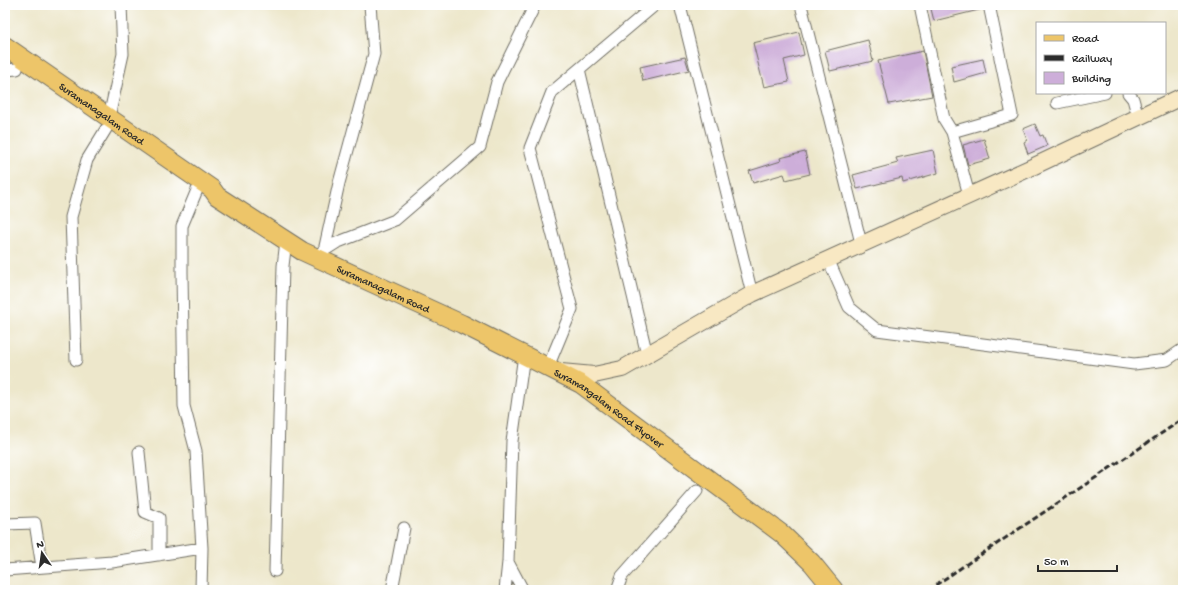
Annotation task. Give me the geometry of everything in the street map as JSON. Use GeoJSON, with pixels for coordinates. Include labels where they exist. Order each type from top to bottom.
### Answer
{"type":"FeatureCollection","features":[{"type":"Feature","properties":{"kind":"main road","name":"Suramanagalam Road"},"geometry":{"type":"LineString","coordinates":[[5,46],[197,190],[207,197],[217,196]]}},
{"type":"Feature","properties":{"kind":"main road","name":"Suramanagalam Road"},"geometry":{"type":"LineString","coordinates":[[9,66],[108,123],[212,188],[217,196],[286,241],[319,254],[552,370]]}},
{"type":"Feature","properties":{"kind":"main road","name":"Suramangalam Road Flyover"},"geometry":{"type":"LineString","coordinates":[[552,370],[782,534],[812,562],[834,590]]}},
{"type":"Feature","properties":{"kind":"main road","name":"Suramangalam Road Flyover"},"geometry":{"type":"LineString","coordinates":[[577,387],[776,540],[806,568],[823,590]]}},
{"type":"Feature","properties":{"kind":"street"},"geometry":{"type":"LineString","coordinates":[[76,360],[71,217],[87,160],[108,123],[123,54],[121,5]]}},
{"type":"Feature","properties":{"kind":"street"},"geometry":{"type":"LineString","coordinates":[[319,254],[374,54],[370,5]]}},
{"type":"Feature","properties":{"kind":"street"},"geometry":{"type":"LineString","coordinates":[[319,254],[336,243],[394,220],[480,147],[497,82],[535,5]]}},
{"type":"Feature","properties":{"kind":"street"},"geometry":{"type":"LineString","coordinates":[[655,5],[552,92],[530,148],[572,309],[552,370],[594,375],[622,369],[752,294],[1183,96]]}},
{"type":"Feature","properties":{"kind":"street"},"geometry":{"type":"LineString","coordinates":[[680,5],[752,294]]}},
{"type":"Feature","properties":{"kind":"street"},"geometry":{"type":"LineString","coordinates":[[801,5],[861,243]]}},
{"type":"Feature","properties":{"kind":"street"},"geometry":{"type":"LineString","coordinates":[[920,5],[944,119],[952,132],[969,195]]}},
{"type":"Feature","properties":{"kind":"street"},"geometry":{"type":"LineString","coordinates":[[952,132],[1012,115],[989,5]]}},
{"type":"Feature","properties":{"kind":"street"},"geometry":{"type":"LineString","coordinates":[[579,69],[647,355]]}},
{"type":"Feature","properties":{"kind":"street"},"geometry":{"type":"LineString","coordinates":[[1057,103],[1094,94]]}},
{"type":"Feature","properties":{"kind":"street"},"geometry":{"type":"LineString","coordinates":[[1129,94],[1133,99],[1138,117]]}},
{"type":"Feature","properties":{"kind":"street"},"geometry":{"type":"LineString","coordinates":[[197,190],[182,226],[182,272],[184,406],[196,451],[202,548],[201,590]]}},
{"type":"Feature","properties":{"kind":"street"},"geometry":{"type":"LineString","coordinates":[[275,571],[283,266],[286,241]]}},
{"type":"Feature","properties":{"kind":"street"},"geometry":{"type":"LineString","coordinates":[[828,259],[849,307],[877,330],[1134,364],[1167,360],[1183,348]]}},
{"type":"Feature","properties":{"kind":"street"},"geometry":{"type":"LineString","coordinates":[[505,590],[508,562],[512,441],[524,355]]}},
{"type":"Feature","properties":{"kind":"street"},"geometry":{"type":"LineString","coordinates":[[139,452],[145,512],[159,518],[160,555]]}},
{"type":"Feature","properties":{"kind":"street"},"geometry":{"type":"LineString","coordinates":[[617,590],[622,576],[697,492]]}},
{"type":"Feature","properties":{"kind":"street"},"geometry":{"type":"LineString","coordinates":[[5,524],[36,523],[42,567]]}},
{"type":"Feature","properties":{"kind":"street"},"geometry":{"type":"LineString","coordinates":[[392,590],[404,528]]}},
{"type":"Feature","properties":{"kind":"street"},"geometry":{"type":"LineString","coordinates":[[5,570],[112,562],[202,548]]}},
{"type":"Feature","properties":{"kind":"street"},"geometry":{"type":"LineString","coordinates":[[508,562],[523,590]]}},
{"type":"Feature","properties":{"kind":"building"},"geometry":{"type":"Polygon","coordinates":[[[930,5],[982,5],[983,9],[934,21],[930,5]]]}},
{"type":"Feature","properties":{"kind":"building"},"geometry":{"type":"Polygon","coordinates":[[[799,32],[804,55],[784,60],[789,82],[764,87],[753,43],[799,32]]]}},
{"type":"Feature","properties":{"kind":"building"},"geometry":{"type":"Polygon","coordinates":[[[868,40],[873,61],[830,71],[825,51],[868,40]]]}},
{"type":"Feature","properties":{"kind":"building"},"geometry":{"type":"Polygon","coordinates":[[[923,51],[932,96],[889,104],[878,61],[923,51]]]}},
{"type":"Feature","properties":{"kind":"building"},"geometry":{"type":"Polygon","coordinates":[[[685,57],[689,70],[643,81],[640,67],[685,57]]]}},
{"type":"Feature","properties":{"kind":"building"},"geometry":{"type":"Polygon","coordinates":[[[983,59],[986,73],[954,82],[951,66],[983,59]]]}},
{"type":"Feature","properties":{"kind":"building"},"geometry":{"type":"Polygon","coordinates":[[[1035,124],[1040,136],[1043,135],[1047,146],[1028,154],[1024,142],[1027,140],[1023,129],[1035,124]]]}},
{"type":"Feature","properties":{"kind":"building"},"geometry":{"type":"Polygon","coordinates":[[[984,139],[990,159],[968,165],[963,145],[984,139]]]}},
{"type":"Feature","properties":{"kind":"building"},"geometry":{"type":"Polygon","coordinates":[[[933,150],[938,173],[903,183],[902,178],[857,189],[853,175],[898,163],[896,158],[933,150]]]}},
{"type":"Feature","properties":{"kind":"building"},"geometry":{"type":"Polygon","coordinates":[[[805,152],[810,174],[786,180],[784,174],[753,183],[749,171],[781,161],[780,158],[805,152]]]}},
{"type":"Feature","properties":{"kind":"railway"},"geometry":{"type":"LineString","coordinates":[[928,590],[1183,419]]}}]}
